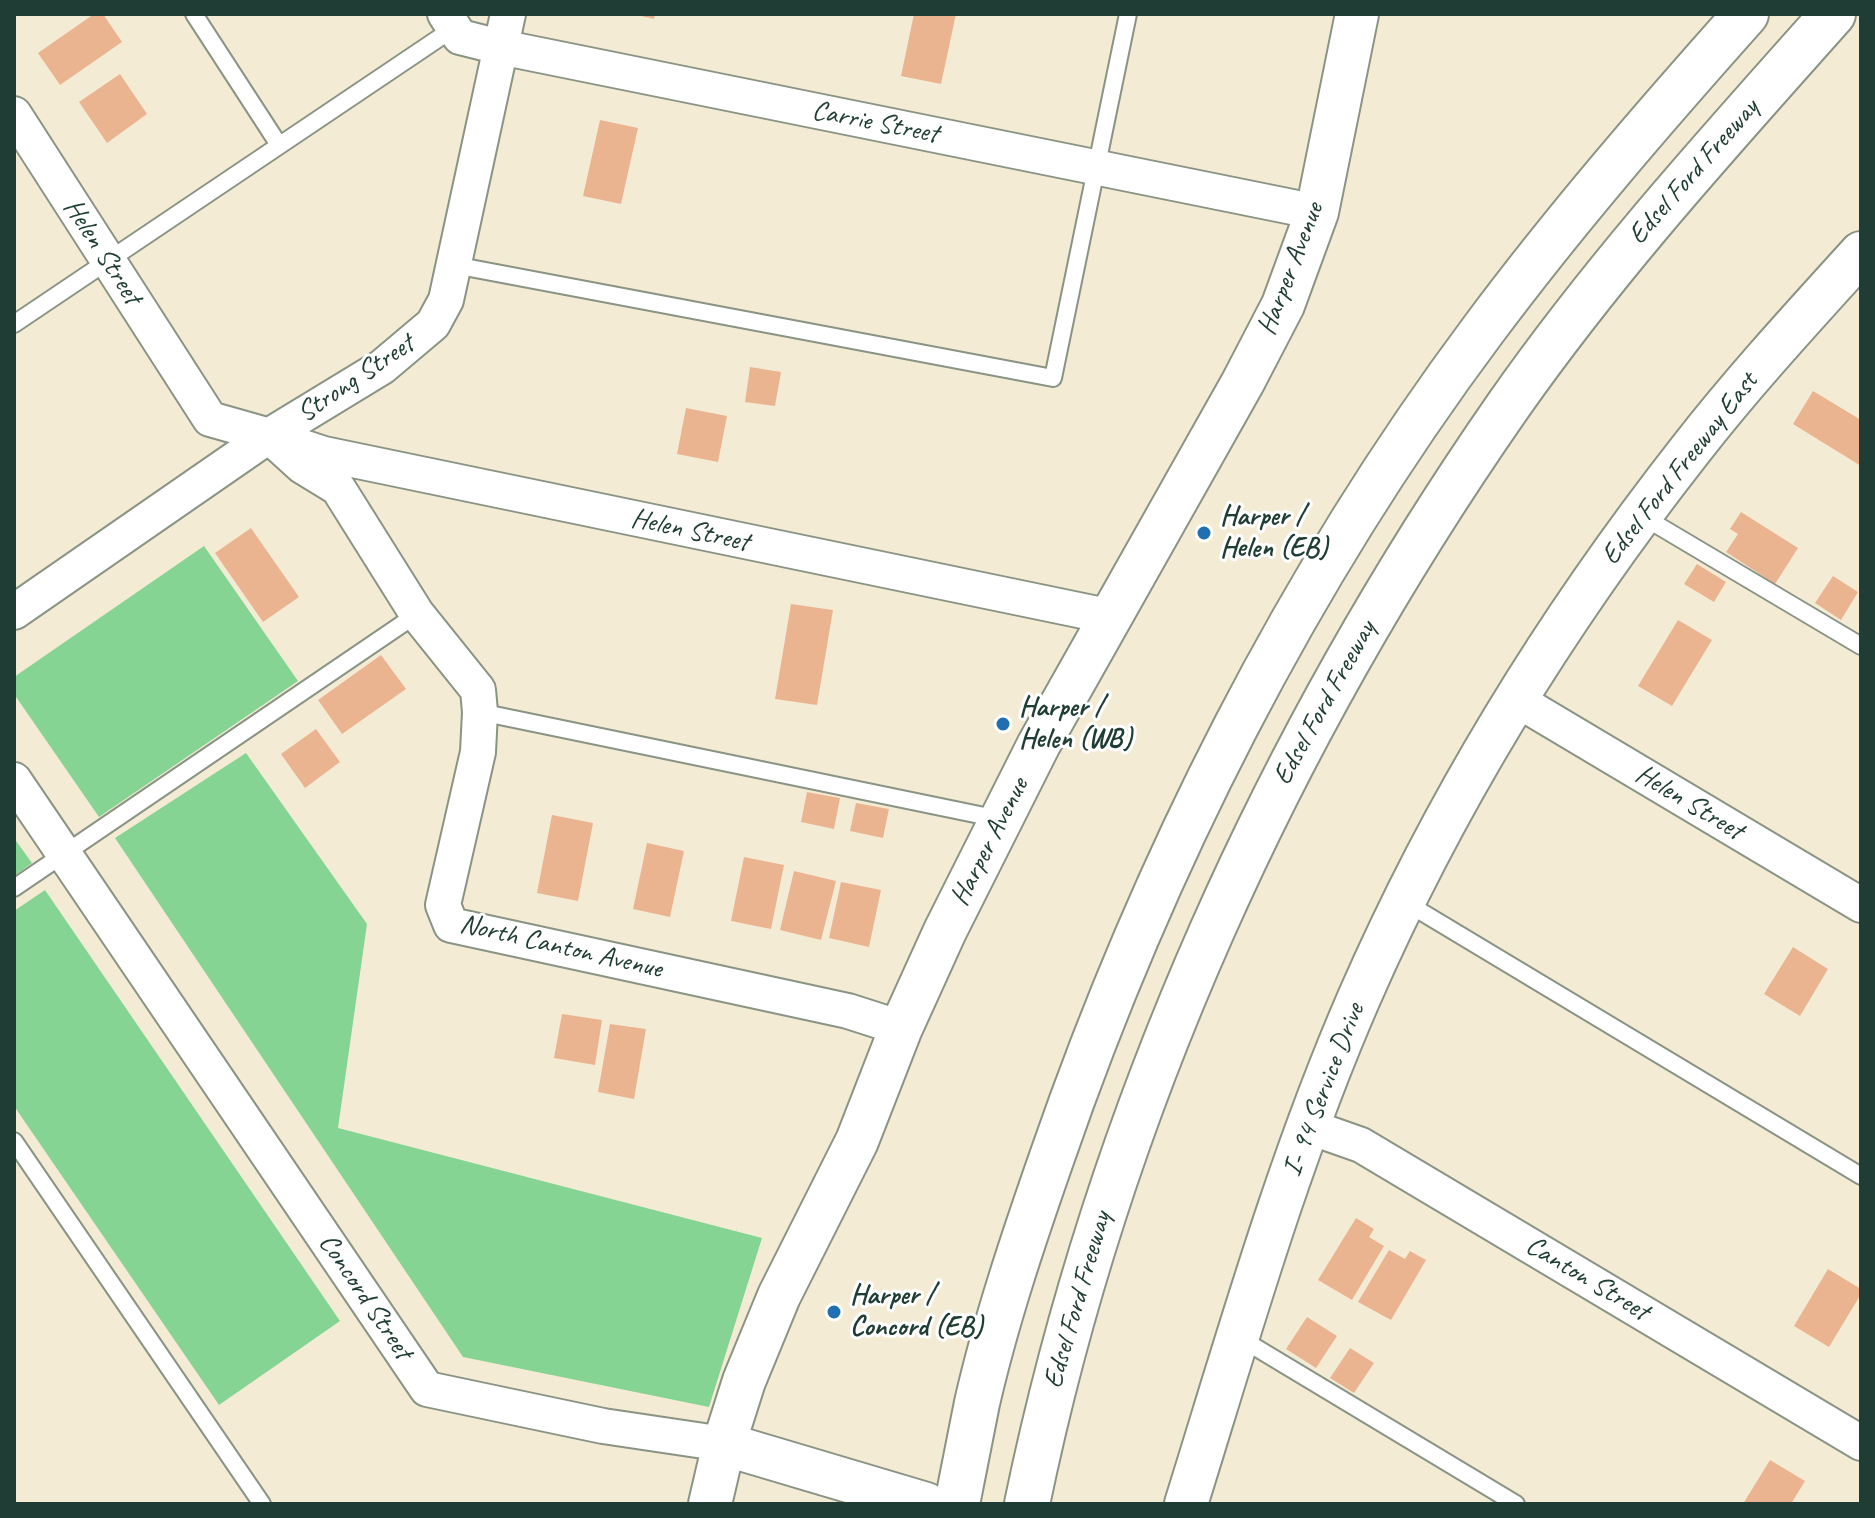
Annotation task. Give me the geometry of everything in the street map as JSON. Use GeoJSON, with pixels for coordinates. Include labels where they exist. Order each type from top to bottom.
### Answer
{"type":"FeatureCollection","features":[{"type":"Feature","properties":{"kind":"highway"},"geometry":{"type":"LineString","coordinates":[[957,1504],[978,1400],[1003,1308],[1073,1097],[1111,998],[1168,869],[1265,674],[1367,501],[1481,333],[1542,252],[1643,129],[1746,14]]}},
{"type":"Feature","properties":{"kind":"highway","name":"Edsel Ford Freeway"},"geometry":{"type":"LineString","coordinates":[[1027,1504],[1046,1414],[1095,1235],[1170,1025],[1268,806],[1318,711],[1408,556],[1510,403],[1671,195],[1833,14]]}},
{"type":"Feature","properties":{"kind":"street","name":"Strong Street"},"geometry":{"type":"LineString","coordinates":[[14,612],[269,436],[382,367],[433,324],[446,300],[508,14]]}},
{"type":"Feature","properties":{"kind":"street","name":"Harper Avenue"},"geometry":{"type":"LineString","coordinates":[[710,1504],[724,1444],[744,1381],[779,1296],[857,1141],[901,1028],[999,819],[1283,305],[1317,212],[1357,14]]}},
{"type":"Feature","properties":{"kind":"street","name":"Carrie Street"},"geometry":{"type":"LineString","coordinates":[[450,21],[460,37],[500,47],[1317,212]]}},
{"type":"Feature","properties":{"kind":"street","name":"Helen Street"},"geometry":{"type":"LineString","coordinates":[[14,114],[210,419],[324,454],[1112,617]]}},
{"type":"Feature","properties":{"kind":"street","name":"Edsel Ford Freeway East"},"geometry":{"type":"LineString","coordinates":[[1517,700],[1565,620],[1692,448],[1780,342],[1861,253]]}},
{"type":"Feature","properties":{"kind":"street","name":"North Canton Avenue"},"geometry":{"type":"LineString","coordinates":[[269,436],[302,466],[338,488],[417,614],[474,683],[480,712],[475,768],[443,905],[451,925],[848,1011],[901,1028]]}},
{"type":"Feature","properties":{"kind":"street","name":"Helen Street"},"geometry":{"type":"LineString","coordinates":[[1517,700],[1861,905]]}},
{"type":"Feature","properties":{"kind":"street","name":"I- 94 Service Drive"},"geometry":{"type":"LineString","coordinates":[[1186,1504],[1307,1126],[1359,997],[1464,789],[1517,700]]}},
{"type":"Feature","properties":{"kind":"street","name":"Concord Street"},"geometry":{"type":"LineString","coordinates":[[14,780],[427,1389],[603,1426],[724,1444],[926,1504]]}},
{"type":"Feature","properties":{"kind":"street","name":"Canton Street"},"geometry":{"type":"LineString","coordinates":[[1307,1126],[1361,1145],[1861,1443]]}},
{"type":"Feature","properties":{"kind":"lane"},"geometry":{"type":"LineString","coordinates":[[194,14],[279,145]]}},
{"type":"Feature","properties":{"kind":"lane"},"geometry":{"type":"LineString","coordinates":[[454,265],[1053,378],[1128,14]]}},
{"type":"Feature","properties":{"kind":"lane"},"geometry":{"type":"LineString","coordinates":[[14,324],[279,145],[450,21]]}},
{"type":"Feature","properties":{"kind":"lane"},"geometry":{"type":"LineString","coordinates":[[1640,516],[1861,645]]}},
{"type":"Feature","properties":{"kind":"lane"},"geometry":{"type":"LineString","coordinates":[[14,888],[417,614]]}},
{"type":"Feature","properties":{"kind":"lane"},"geometry":{"type":"LineString","coordinates":[[480,712],[999,819]]}},
{"type":"Feature","properties":{"kind":"lane"},"geometry":{"type":"LineString","coordinates":[[1405,902],[1861,1176]]}},
{"type":"Feature","properties":{"kind":"lane"},"geometry":{"type":"LineString","coordinates":[[14,1141],[262,1504]]}},
{"type":"Feature","properties":{"kind":"lane"},"geometry":{"type":"LineString","coordinates":[[1238,1338],[1516,1504]]}},
{"type":"Feature","properties":{"kind":"green space"},"geometry":{"type":"Polygon","coordinates":[[[204,546],[298,681],[99,817],[14,694],[14,677],[204,546]]]}},
{"type":"Feature","properties":{"kind":"green space"},"geometry":{"type":"Polygon","coordinates":[[[246,753],[367,924],[338,1128],[762,1238],[709,1407],[463,1357],[115,838],[246,753]]]}},
{"type":"Feature","properties":{"kind":"green space"},"geometry":{"type":"Polygon","coordinates":[[[14,838],[32,863],[14,876],[14,838]]]}},
{"type":"Feature","properties":{"kind":"green space"},"geometry":{"type":"Polygon","coordinates":[[[45,890],[340,1321],[219,1405],[14,1106],[14,911],[45,890]]]}},
{"type":"Feature","properties":{"kind":"building"},"geometry":{"type":"Polygon","coordinates":[[[94,14],[103,14],[122,42],[60,85],[38,53],[94,14]]]}},
{"type":"Feature","properties":{"kind":"building"},"geometry":{"type":"Polygon","coordinates":[[[633,14],[655,14],[654,19],[633,14]]]}},
{"type":"Feature","properties":{"kind":"building"},"geometry":{"type":"Polygon","coordinates":[[[914,14],[956,14],[941,84],[901,76],[914,14]]]}},
{"type":"Feature","properties":{"kind":"building"},"geometry":{"type":"Polygon","coordinates":[[[120,74],[147,114],[107,143],[79,102],[120,74]]]}},
{"type":"Feature","properties":{"kind":"building"},"geometry":{"type":"Polygon","coordinates":[[[600,120],[638,128],[621,204],[583,196],[600,120]]]}},
{"type":"Feature","properties":{"kind":"building"},"geometry":{"type":"Polygon","coordinates":[[[750,367],[781,372],[775,406],[745,402],[750,367]]]}},
{"type":"Feature","properties":{"kind":"building"},"geometry":{"type":"Polygon","coordinates":[[[1813,391],[1861,420],[1861,466],[1793,424],[1813,391]]]}},
{"type":"Feature","properties":{"kind":"building"},"geometry":{"type":"Polygon","coordinates":[[[686,408],[727,416],[718,462],[677,454],[686,408]]]}},
{"type":"Feature","properties":{"kind":"building"},"geometry":{"type":"Polygon","coordinates":[[[1741,512],[1798,548],[1775,584],[1726,552],[1738,534],[1730,529],[1741,512]]]}},
{"type":"Feature","properties":{"kind":"building"},"geometry":{"type":"Polygon","coordinates":[[[251,528],[299,597],[263,622],[215,553],[251,528]]]}},
{"type":"Feature","properties":{"kind":"building"},"geometry":{"type":"Polygon","coordinates":[[[1697,564],[1726,582],[1714,602],[1684,584],[1697,564]]]}},
{"type":"Feature","properties":{"kind":"building"},"geometry":{"type":"Polygon","coordinates":[[[1833,576],[1858,592],[1841,620],[1815,603],[1833,576]]]}},
{"type":"Feature","properties":{"kind":"building"},"geometry":{"type":"Polygon","coordinates":[[[791,604],[833,610],[817,705],[775,699],[791,604]]]}},
{"type":"Feature","properties":{"kind":"building"},"geometry":{"type":"Polygon","coordinates":[[[1678,620],[1712,640],[1672,706],[1638,686],[1678,620]]]}},
{"type":"Feature","properties":{"kind":"building"},"geometry":{"type":"Polygon","coordinates":[[[381,655],[406,689],[342,734],[318,700],[381,655]]]}},
{"type":"Feature","properties":{"kind":"building"},"geometry":{"type":"Polygon","coordinates":[[[316,729],[340,762],[305,788],[281,754],[316,729]]]}},
{"type":"Feature","properties":{"kind":"building"},"geometry":{"type":"Polygon","coordinates":[[[807,792],[840,798],[834,829],[801,822],[807,792]]]}},
{"type":"Feature","properties":{"kind":"building"},"geometry":{"type":"Polygon","coordinates":[[[856,803],[889,809],[883,838],[850,831],[856,803]]]}},
{"type":"Feature","properties":{"kind":"building"},"geometry":{"type":"Polygon","coordinates":[[[552,815],[593,823],[578,901],[537,893],[552,815]]]}},
{"type":"Feature","properties":{"kind":"building"},"geometry":{"type":"Polygon","coordinates":[[[647,843],[684,851],[670,917],[633,909],[647,843]]]}},
{"type":"Feature","properties":{"kind":"building"},"geometry":{"type":"Polygon","coordinates":[[[744,857],[784,865],[771,929],[731,921],[744,857]]]}},
{"type":"Feature","properties":{"kind":"building"},"geometry":{"type":"Polygon","coordinates":[[[794,871],[836,881],[821,940],[780,930],[794,871]]]}},
{"type":"Feature","properties":{"kind":"building"},"geometry":{"type":"Polygon","coordinates":[[[841,882],[881,890],[869,947],[829,938],[841,882]]]}},
{"type":"Feature","properties":{"kind":"building"},"geometry":{"type":"Polygon","coordinates":[[[1793,947],[1828,969],[1800,1016],[1764,994],[1793,947]]]}},
{"type":"Feature","properties":{"kind":"building"},"geometry":{"type":"Polygon","coordinates":[[[562,1014],[602,1020],[595,1065],[554,1058],[562,1014]]]}},
{"type":"Feature","properties":{"kind":"building"},"geometry":{"type":"Polygon","coordinates":[[[610,1024],[646,1029],[634,1099],[598,1092],[610,1024]]]}},
{"type":"Feature","properties":{"kind":"building"},"geometry":{"type":"Polygon","coordinates":[[[1356,1218],[1374,1229],[1369,1237],[1384,1246],[1352,1300],[1318,1280],[1356,1218]]]}},
{"type":"Feature","properties":{"kind":"building"},"geometry":{"type":"Polygon","coordinates":[[[1389,1250],[1405,1259],[1410,1251],[1426,1260],[1391,1320],[1358,1302],[1389,1250]]]}},
{"type":"Feature","properties":{"kind":"building"},"geometry":{"type":"Polygon","coordinates":[[[1828,1269],[1861,1289],[1861,1294],[1829,1347],[1794,1326],[1828,1269]]]}},
{"type":"Feature","properties":{"kind":"building"},"geometry":{"type":"Polygon","coordinates":[[[1307,1317],[1337,1336],[1316,1368],[1286,1349],[1307,1317]]]}},
{"type":"Feature","properties":{"kind":"building"},"geometry":{"type":"Polygon","coordinates":[[[1350,1348],[1374,1363],[1354,1393],[1330,1378],[1350,1348]]]}},
{"type":"Feature","properties":{"kind":"building"},"geometry":{"type":"Polygon","coordinates":[[[1770,1460],[1805,1481],[1791,1504],[1743,1504],[1770,1460]]]}},
{"type":"Feature","properties":{"kind":"place","name":"Harper / Helen (EB)"},"geometry":{"type":"Point","coordinates":[1204,533]}},
{"type":"Feature","properties":{"kind":"place","name":"Harper / Helen (WB)"},"geometry":{"type":"Point","coordinates":[1003,724]}},
{"type":"Feature","properties":{"kind":"place","name":"Harper / Concord (EB)"},"geometry":{"type":"Point","coordinates":[834,1312]}}]}
